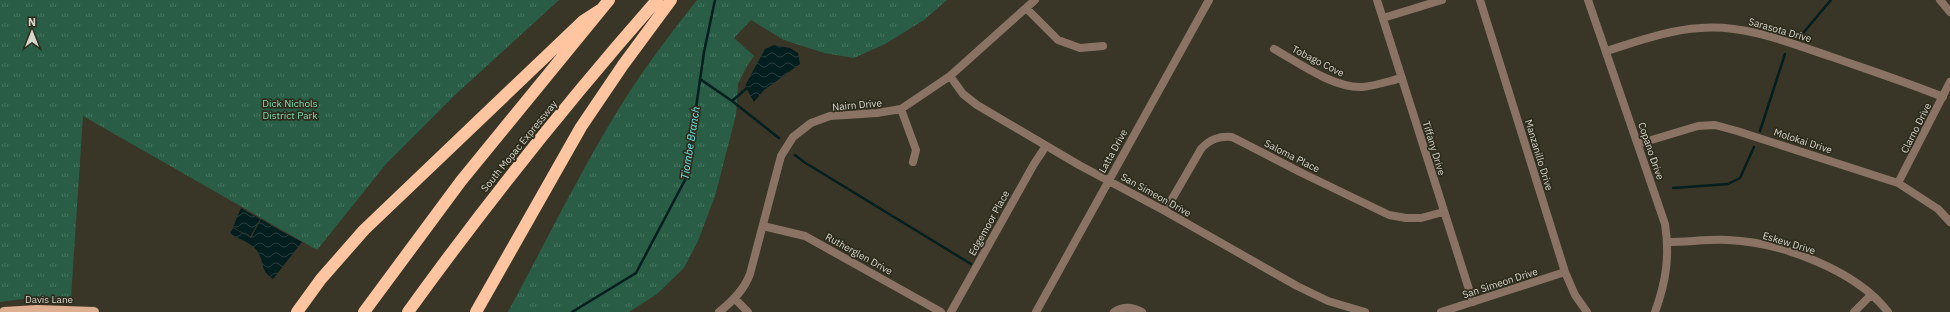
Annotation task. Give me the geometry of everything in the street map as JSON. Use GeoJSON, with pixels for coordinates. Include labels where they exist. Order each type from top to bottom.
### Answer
{"type":"FeatureCollection","features":[{"type":"Feature","properties":{"kind":"highway"},"geometry":{"type":"LineString","coordinates":[[364,312],[465,175],[609,0]]}},
{"type":"Feature","properties":{"kind":"highway","name":"South Mopac Expressway"},"geometry":{"type":"LineString","coordinates":[[408,312],[469,229],[530,151],[598,67],[657,0]]}},
{"type":"Feature","properties":{"kind":"highway"},"geometry":{"type":"LineString","coordinates":[[476,312],[581,127],[623,65],[671,0]]}},
{"type":"Feature","properties":{"kind":"highway"},"geometry":{"type":"LineString","coordinates":[[297,312],[321,279],[364,230],[583,21],[600,10]]}},
{"type":"Feature","properties":{"kind":"main road","name":"Davis Lane"},"geometry":{"type":"LineString","coordinates":[[4,312],[37,310],[94,312]]}},
{"type":"Feature","properties":{"kind":"street","name":"Nairn Drive"},"geometry":{"type":"LineString","coordinates":[[719,312],[735,299],[747,283],[781,156],[793,137],[811,123],[830,116],[877,114],[901,109],[950,76],[1035,0]]}},
{"type":"Feature","properties":{"kind":"street","name":"Latta Drive"},"geometry":{"type":"LineString","coordinates":[[1036,312],[1209,0]]}},
{"type":"Feature","properties":{"kind":"street","name":"Tiffany Drive"},"geometry":{"type":"LineString","coordinates":[[1377,0],[1443,212],[1473,302]]}},
{"type":"Feature","properties":{"kind":"street"},"geometry":{"type":"LineString","coordinates":[[1383,18],[1442,0]]}},
{"type":"Feature","properties":{"kind":"street","name":"Manzanillo Drive"},"geometry":{"type":"LineString","coordinates":[[1480,0],[1565,272],[1575,295],[1587,312]]}},
{"type":"Feature","properties":{"kind":"street","name":"Copano Drive"},"geometry":{"type":"LineString","coordinates":[[1588,0],[1665,224],[1668,242],[1667,271],[1655,312]]}},
{"type":"Feature","properties":{"kind":"street"},"geometry":{"type":"LineString","coordinates":[[1940,0],[1950,12]]}},
{"type":"Feature","properties":{"kind":"street"},"geometry":{"type":"LineString","coordinates":[[1026,8],[1058,40],[1080,48],[1103,46]]}},
{"type":"Feature","properties":{"kind":"street","name":"Sarasota Drive"},"geometry":{"type":"LineString","coordinates":[[1606,51],[1665,34],[1700,28],[1742,29],[1801,46],[1906,82],[1943,97]]}},
{"type":"Feature","properties":{"kind":"street","name":"Tobago Cove"},"geometry":{"type":"LineString","coordinates":[[1274,49],[1333,81],[1345,85],[1361,87],[1402,78]]}},
{"type":"Feature","properties":{"kind":"street","name":"San Simeon Drive"},"geometry":{"type":"LineString","coordinates":[[950,76],[963,94],[977,105],[1046,146],[1314,295],[1365,312]]}},
{"type":"Feature","properties":{"kind":"street","name":"Clarno Drive"},"geometry":{"type":"LineString","coordinates":[[1898,183],[1950,82]]}},
{"type":"Feature","properties":{"kind":"street"},"geometry":{"type":"LineString","coordinates":[[901,109],[916,150],[913,162]]}},
{"type":"Feature","properties":{"kind":"street","name":"Molokai Drive"},"geometry":{"type":"LineString","coordinates":[[1638,144],[1698,126],[1715,125],[1737,130],[1898,183],[1938,209],[1950,222]]}},
{"type":"Feature","properties":{"kind":"street","name":"Saloma Place"},"geometry":{"type":"LineString","coordinates":[[1165,211],[1201,149],[1207,143],[1223,136],[1232,137],[1389,215],[1406,218],[1421,218],[1443,212]]}},
{"type":"Feature","properties":{"kind":"street","name":"Edgemoor Place"},"geometry":{"type":"LineString","coordinates":[[951,312],[1033,166],[1046,146]]}},
{"type":"Feature","properties":{"kind":"street","name":"Rutherglen Drive"},"geometry":{"type":"LineString","coordinates":[[763,226],[805,236],[941,312]]}},
{"type":"Feature","properties":{"kind":"street","name":"Eskew Drive"},"geometry":{"type":"LineString","coordinates":[[1668,242],[1728,240],[1754,243],[1810,260],[1838,271],[1856,282],[1888,312]]}},
{"type":"Feature","properties":{"kind":"street","name":"San Simeon Drive"},"geometry":{"type":"LineString","coordinates":[[1441,312],[1565,272]]}},
{"type":"Feature","properties":{"kind":"street"},"geometry":{"type":"LineString","coordinates":[[1854,312],[1871,295]]}},
{"type":"Feature","properties":{"kind":"street"},"geometry":{"type":"LineString","coordinates":[[735,299],[748,312]]}},
{"type":"Feature","properties":{"kind":"street"},"geometry":{"type":"LineString","coordinates":[[1114,312],[1123,308],[1131,308],[1142,312]]}},
{"type":"Feature","properties":{"kind":"green space","name":"Dick Nichols District Park"},"geometry":{"type":"Polygon","coordinates":[[[0,0],[559,0],[456,94],[386,164],[317,250],[83,116],[71,298],[31,298],[0,302],[0,0]]]}},
{"type":"Feature","properties":{"kind":"green space"},"geometry":{"type":"Polygon","coordinates":[[[697,0],[947,0],[924,20],[885,44],[854,58],[824,53],[784,40],[751,20],[734,38],[754,56],[738,84],[736,115],[715,196],[698,241],[684,268],[657,294],[629,312],[508,312],[582,172],[613,118],[646,67],[697,0]]]}},
{"type":"Feature","properties":{"kind":"water"},"geometry":{"type":"Polygon","coordinates":[[[774,45],[790,48],[798,53],[800,64],[764,90],[754,102],[745,86],[765,49],[774,45]]]}},
{"type":"Feature","properties":{"kind":"water"},"geometry":{"type":"Polygon","coordinates":[[[241,208],[260,219],[250,237],[233,227],[241,208]]]}},
{"type":"Feature","properties":{"kind":"water"},"geometry":{"type":"Polygon","coordinates":[[[261,219],[302,242],[273,279],[264,270],[257,250],[246,242],[230,234],[233,228],[251,238],[261,219]]]}},
{"type":"Feature","properties":{"kind":"waterway","name":"Tiombe Branch"},"geometry":{"type":"LineString","coordinates":[[572,312],[636,273],[686,178],[704,52],[715,0]]}},
{"type":"Feature","properties":{"kind":"waterway"},"geometry":{"type":"LineString","coordinates":[[1798,39],[1831,0]]}},
{"type":"Feature","properties":{"kind":"waterway"},"geometry":{"type":"LineString","coordinates":[[1760,131],[1785,54]]}},
{"type":"Feature","properties":{"kind":"waterway"},"geometry":{"type":"LineString","coordinates":[[700,79],[732,101],[779,138]]}},
{"type":"Feature","properties":{"kind":"waterway"},"geometry":{"type":"LineString","coordinates":[[732,101],[747,88]]}},
{"type":"Feature","properties":{"kind":"waterway"},"geometry":{"type":"LineString","coordinates":[[1673,188],[1728,184],[1740,178],[1754,147]]}},
{"type":"Feature","properties":{"kind":"waterway"},"geometry":{"type":"LineString","coordinates":[[795,155],[804,162],[971,264]]}}]}
